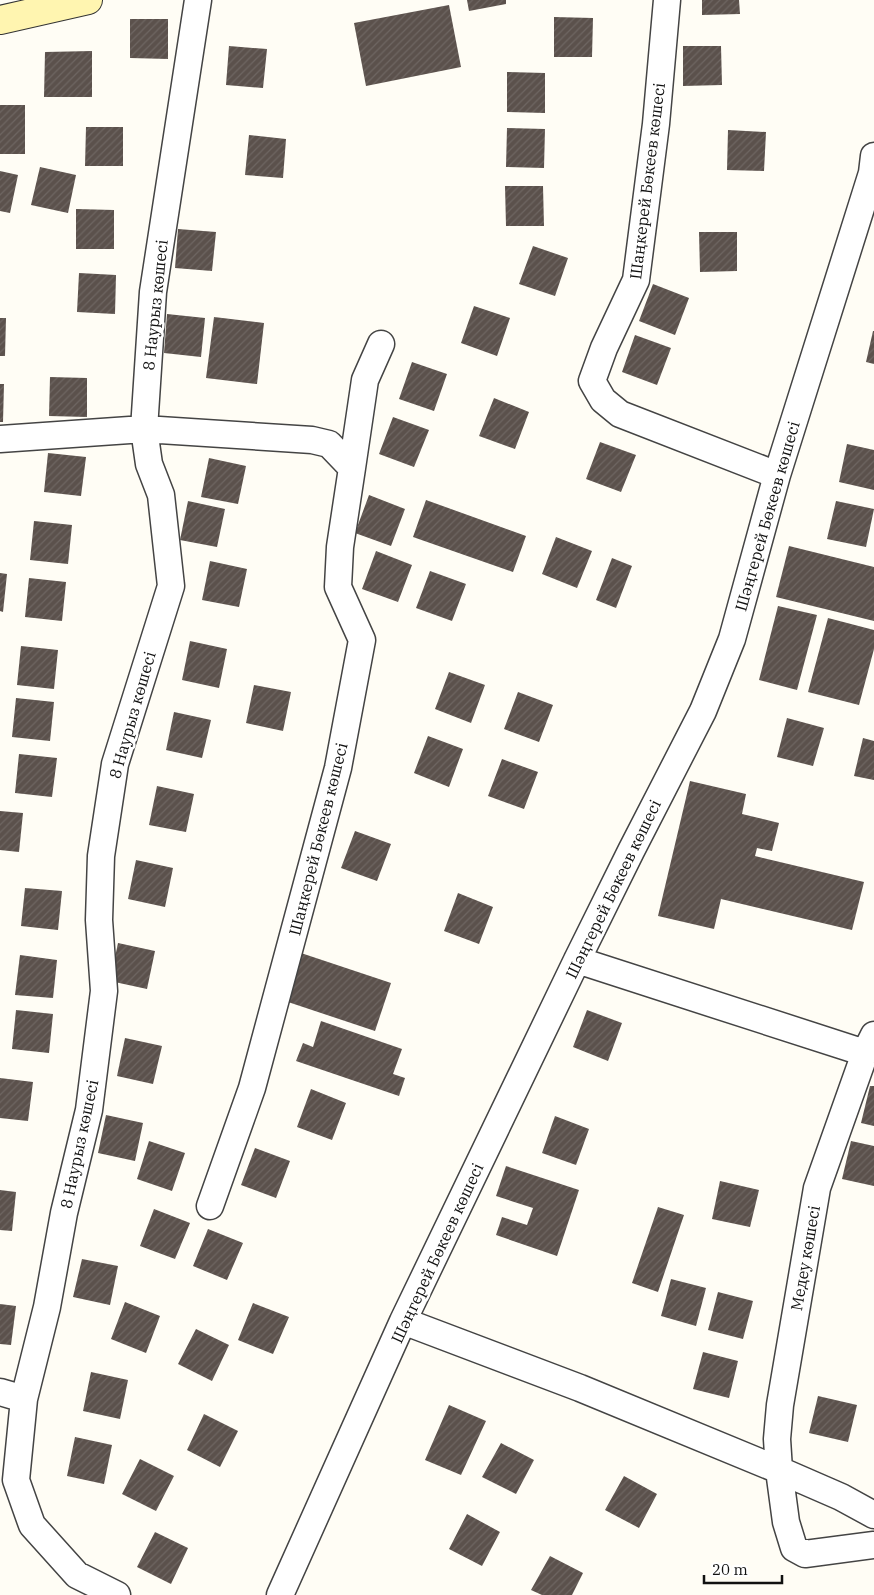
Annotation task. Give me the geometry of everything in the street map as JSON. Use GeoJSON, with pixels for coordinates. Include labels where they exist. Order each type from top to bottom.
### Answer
{"type":"FeatureCollection","features":[{"type":"Feature","properties":{"kind":"main road"},"geometry":{"type":"LineString","coordinates":[[0,20],[88,0]]}},
{"type":"Feature","properties":{"kind":"street","name":"8 Наурыз көшесі"},"geometry":{"type":"LineString","coordinates":[[117,1595],[77,1575],[32,1525],[16,1480],[12,1395],[47,1307],[64,1213],[89,1110],[104,991],[99,920],[101,856],[115,764],[172,586],[161,495],[149,464],[144,429],[153,292],[198,0]]}},
{"type":"Feature","properties":{"kind":"street","name":"Шаңкерей Бөкеев көшесі"},"geometry":{"type":"LineString","coordinates":[[668,0],[656,124],[636,280],[604,348],[592,381],[603,400],[620,414],[777,475]]}},
{"type":"Feature","properties":{"kind":"street","name":"Шәңгерей Бөкеев көшесі"},"geometry":{"type":"LineString","coordinates":[[280,1595],[404,1321],[577,960],[703,711],[732,639],[777,475],[869,182],[874,156]]}},
{"type":"Feature","properties":{"kind":"street","name":"Шаңкерей Бөкеев көшесі"},"geometry":{"type":"LineString","coordinates":[[210,1206],[252,1088],[338,768],[362,640],[338,587],[340,547],[365,380],[381,344]]}},
{"type":"Feature","properties":{"kind":"street"},"geometry":{"type":"LineString","coordinates":[[0,439],[144,429],[312,440],[328,444],[352,468]]}},
{"type":"Feature","properties":{"kind":"street","name":"Медеу көшесі"},"geometry":{"type":"LineString","coordinates":[[577,960],[870,1044],[816,1188],[780,1405],[777,1439],[786,1522],[794,1548],[805,1554],[874,1545]]}},
{"type":"Feature","properties":{"kind":"street"},"geometry":{"type":"LineString","coordinates":[[404,1321],[580,1388],[779,1470],[841,1497],[874,1515]]}},
{"type":"Feature","properties":{"kind":"building"},"geometry":{"type":"Polygon","coordinates":[[[467,0],[506,0],[506,4],[469,11],[467,0]]]}},
{"type":"Feature","properties":{"kind":"building"},"geometry":{"type":"Polygon","coordinates":[[[702,0],[739,0],[740,14],[702,15],[702,0]]]}},
{"type":"Feature","properties":{"kind":"building"},"geometry":{"type":"Polygon","coordinates":[[[449,5],[461,67],[366,86],[354,23],[449,5]]]}},
{"type":"Feature","properties":{"kind":"building"},"geometry":{"type":"Polygon","coordinates":[[[554,17],[593,18],[592,57],[554,57],[554,17]]]}},
{"type":"Feature","properties":{"kind":"building"},"geometry":{"type":"Polygon","coordinates":[[[130,19],[168,19],[168,59],[130,58],[130,19]]]}},
{"type":"Feature","properties":{"kind":"building"},"geometry":{"type":"Polygon","coordinates":[[[229,46],[267,49],[263,88],[226,85],[229,46]]]}},
{"type":"Feature","properties":{"kind":"building"},"geometry":{"type":"Polygon","coordinates":[[[683,46],[721,46],[722,85],[683,86],[683,46]]]}},
{"type":"Feature","properties":{"kind":"building"},"geometry":{"type":"Polygon","coordinates":[[[92,51],[92,97],[44,97],[45,52],[92,51]]]}},
{"type":"Feature","properties":{"kind":"building"},"geometry":{"type":"Polygon","coordinates":[[[507,72],[545,73],[545,113],[507,112],[507,72]]]}},
{"type":"Feature","properties":{"kind":"building"},"geometry":{"type":"Polygon","coordinates":[[[0,105],[25,105],[25,154],[0,154],[0,105]]]}},
{"type":"Feature","properties":{"kind":"building"},"geometry":{"type":"Polygon","coordinates":[[[86,127],[123,127],[123,166],[85,166],[86,127]]]}},
{"type":"Feature","properties":{"kind":"building"},"geometry":{"type":"Polygon","coordinates":[[[507,128],[545,129],[544,168],[506,167],[507,128]]]}},
{"type":"Feature","properties":{"kind":"building"},"geometry":{"type":"Polygon","coordinates":[[[728,130],[766,132],[764,171],[727,170],[728,130]]]}},
{"type":"Feature","properties":{"kind":"building"},"geometry":{"type":"Polygon","coordinates":[[[249,135],[286,139],[283,178],[245,175],[249,135]]]}},
{"type":"Feature","properties":{"kind":"building"},"geometry":{"type":"Polygon","coordinates":[[[40,167],[76,175],[68,213],[31,205],[40,167]]]}},
{"type":"Feature","properties":{"kind":"building"},"geometry":{"type":"Polygon","coordinates":[[[0,171],[18,175],[10,213],[0,211],[0,171]]]}},
{"type":"Feature","properties":{"kind":"building"},"geometry":{"type":"Polygon","coordinates":[[[505,186],[543,186],[544,226],[506,226],[505,186]]]}},
{"type":"Feature","properties":{"kind":"building"},"geometry":{"type":"Polygon","coordinates":[[[76,209],[114,210],[114,249],[76,249],[76,209]]]}},
{"type":"Feature","properties":{"kind":"building"},"geometry":{"type":"Polygon","coordinates":[[[178,229],[216,232],[212,271],[175,268],[178,229]]]}},
{"type":"Feature","properties":{"kind":"building"},"geometry":{"type":"Polygon","coordinates":[[[699,232],[737,232],[737,271],[700,272],[699,232]]]}},
{"type":"Feature","properties":{"kind":"building"},"geometry":{"type":"Polygon","coordinates":[[[533,246],[568,258],[555,296],[519,284],[533,246]]]}},
{"type":"Feature","properties":{"kind":"building"},"geometry":{"type":"Polygon","coordinates":[[[79,273],[116,275],[115,314],[77,312],[79,273]]]}},
{"type":"Feature","properties":{"kind":"building"},"geometry":{"type":"Polygon","coordinates":[[[653,284],[689,298],[675,335],[639,321],[653,284]]]}},
{"type":"Feature","properties":{"kind":"building"},"geometry":{"type":"Polygon","coordinates":[[[474,306],[510,318],[497,356],[461,343],[474,306]]]}},
{"type":"Feature","properties":{"kind":"building"},"geometry":{"type":"Polygon","coordinates":[[[167,314],[205,318],[201,357],[164,353],[167,314]]]}},
{"type":"Feature","properties":{"kind":"building"},"geometry":{"type":"Polygon","coordinates":[[[214,317],[264,323],[257,384],[206,378],[214,317]]]}},
{"type":"Feature","properties":{"kind":"building"},"geometry":{"type":"Polygon","coordinates":[[[0,318],[6,318],[5,356],[0,356],[0,318]]]}},
{"type":"Feature","properties":{"kind":"building"},"geometry":{"type":"Polygon","coordinates":[[[874,331],[874,364],[866,362],[874,331]]]}},
{"type":"Feature","properties":{"kind":"building"},"geometry":{"type":"Polygon","coordinates":[[[635,335],[671,348],[657,385],[622,372],[635,335]]]}},
{"type":"Feature","properties":{"kind":"building"},"geometry":{"type":"Polygon","coordinates":[[[412,362],[447,374],[434,411],[399,399],[412,362]]]}},
{"type":"Feature","properties":{"kind":"building"},"geometry":{"type":"Polygon","coordinates":[[[50,377],[87,378],[87,417],[49,416],[50,377]]]}},
{"type":"Feature","properties":{"kind":"building"},"geometry":{"type":"Polygon","coordinates":[[[0,384],[4,384],[3,422],[0,422],[0,384]]]}},
{"type":"Feature","properties":{"kind":"building"},"geometry":{"type":"Polygon","coordinates":[[[494,398],[529,412],[515,449],[479,436],[494,398]]]}},
{"type":"Feature","properties":{"kind":"building"},"geometry":{"type":"Polygon","coordinates":[[[393,417],[429,430],[414,467],[379,454],[393,417]]]}},
{"type":"Feature","properties":{"kind":"building"},"geometry":{"type":"Polygon","coordinates":[[[600,442],[636,455],[621,492],[586,479],[600,442]]]}},
{"type":"Feature","properties":{"kind":"building"},"geometry":{"type":"Polygon","coordinates":[[[847,444],[874,450],[874,490],[839,482],[847,444]]]}},
{"type":"Feature","properties":{"kind":"building"},"geometry":{"type":"Polygon","coordinates":[[[48,453],[86,457],[81,496],[44,492],[48,453]]]}},
{"type":"Feature","properties":{"kind":"building"},"geometry":{"type":"Polygon","coordinates":[[[209,458],[246,466],[238,504],[201,497],[209,458]]]}},
{"type":"Feature","properties":{"kind":"building"},"geometry":{"type":"Polygon","coordinates":[[[369,495],[405,509],[391,546],[355,533],[369,495]]]}},
{"type":"Feature","properties":{"kind":"building"},"geometry":{"type":"Polygon","coordinates":[[[426,500],[526,536],[513,572],[413,537],[426,500]]]}},
{"type":"Feature","properties":{"kind":"building"},"geometry":{"type":"Polygon","coordinates":[[[188,501],[225,509],[217,547],[180,540],[188,501]]]}},
{"type":"Feature","properties":{"kind":"building"},"geometry":{"type":"Polygon","coordinates":[[[836,501],[874,509],[866,547],[827,539],[836,501]]]}},
{"type":"Feature","properties":{"kind":"building"},"geometry":{"type":"Polygon","coordinates":[[[34,521],[72,525],[68,564],[30,560],[34,521]]]}},
{"type":"Feature","properties":{"kind":"building"},"geometry":{"type":"Polygon","coordinates":[[[556,537],[592,551],[577,588],[542,574],[556,537]]]}},
{"type":"Feature","properties":{"kind":"building"},"geometry":{"type":"Polygon","coordinates":[[[789,546],[874,567],[874,621],[776,597],[789,546]]]}},
{"type":"Feature","properties":{"kind":"building"},"geometry":{"type":"Polygon","coordinates":[[[376,551],[412,565],[398,602],[362,589],[376,551]]]}},
{"type":"Feature","properties":{"kind":"building"},"geometry":{"type":"Polygon","coordinates":[[[612,558],[632,566],[616,608],[596,600],[612,558]]]}},
{"type":"Feature","properties":{"kind":"building"},"geometry":{"type":"Polygon","coordinates":[[[210,561],[247,569],[239,607],[202,600],[210,561]]]}},
{"type":"Feature","properties":{"kind":"building"},"geometry":{"type":"Polygon","coordinates":[[[430,571],[466,584],[452,621],[416,608],[430,571]]]}},
{"type":"Feature","properties":{"kind":"building"},"geometry":{"type":"Polygon","coordinates":[[[0,573],[7,574],[3,612],[0,611],[0,573]]]}},
{"type":"Feature","properties":{"kind":"building"},"geometry":{"type":"Polygon","coordinates":[[[29,578],[66,582],[62,621],[25,617],[29,578]]]}},
{"type":"Feature","properties":{"kind":"building"},"geometry":{"type":"Polygon","coordinates":[[[778,606],[817,615],[797,690],[759,680],[778,606]]]}},
{"type":"Feature","properties":{"kind":"building"},"geometry":{"type":"Polygon","coordinates":[[[828,618],[874,630],[874,649],[859,705],[808,692],[828,618]]]}},
{"type":"Feature","properties":{"kind":"building"},"geometry":{"type":"Polygon","coordinates":[[[190,641],[227,649],[219,688],[182,680],[190,641]]]}},
{"type":"Feature","properties":{"kind":"building"},"geometry":{"type":"Polygon","coordinates":[[[21,646],[58,650],[54,689],[17,685],[21,646]]]}},
{"type":"Feature","properties":{"kind":"building"},"geometry":{"type":"Polygon","coordinates":[[[449,672],[485,685],[471,723],[435,709],[449,672]]]}},
{"type":"Feature","properties":{"kind":"building"},"geometry":{"type":"Polygon","coordinates":[[[254,685],[291,692],[283,731],[246,723],[254,685]]]}},
{"type":"Feature","properties":{"kind":"building"},"geometry":{"type":"Polygon","coordinates":[[[518,692],[553,705],[539,742],[504,729],[518,692]]]}},
{"type":"Feature","properties":{"kind":"building"},"geometry":{"type":"Polygon","coordinates":[[[16,698],[54,702],[50,741],[12,737],[16,698]]]}},
{"type":"Feature","properties":{"kind":"building"},"geometry":{"type":"Polygon","coordinates":[[[174,712],[211,720],[202,758],[166,750],[174,712]]]}},
{"type":"Feature","properties":{"kind":"building"},"geometry":{"type":"Polygon","coordinates":[[[787,718],[824,728],[813,766],[777,757],[787,718]]]}},
{"type":"Feature","properties":{"kind":"building"},"geometry":{"type":"Polygon","coordinates":[[[428,736],[463,749],[449,787],[414,773],[428,736]]]}},
{"type":"Feature","properties":{"kind":"building"},"geometry":{"type":"Polygon","coordinates":[[[863,738],[874,741],[874,780],[854,776],[863,738]]]}},
{"type":"Feature","properties":{"kind":"building"},"geometry":{"type":"Polygon","coordinates":[[[19,754],[57,758],[52,797],[15,793],[19,754]]]}},
{"type":"Feature","properties":{"kind":"building"},"geometry":{"type":"Polygon","coordinates":[[[502,759],[538,772],[524,809],[488,796],[502,759]]]}},
{"type":"Feature","properties":{"kind":"building"},"geometry":{"type":"Polygon","coordinates":[[[690,781],[746,794],[742,814],[779,823],[772,851],[757,848],[755,856],[864,882],[852,930],[721,899],[714,929],[658,916],[690,781]]]}},
{"type":"Feature","properties":{"kind":"building"},"geometry":{"type":"Polygon","coordinates":[[[157,786],[194,794],[186,832],[149,825],[157,786]]]}},
{"type":"Feature","properties":{"kind":"building"},"geometry":{"type":"Polygon","coordinates":[[[0,811],[23,813],[19,852],[0,850],[0,811]]]}},
{"type":"Feature","properties":{"kind":"building"},"geometry":{"type":"Polygon","coordinates":[[[355,831],[391,844],[377,881],[341,868],[355,831]]]}},
{"type":"Feature","properties":{"kind":"building"},"geometry":{"type":"Polygon","coordinates":[[[136,860],[173,868],[165,907],[128,899],[136,860]]]}},
{"type":"Feature","properties":{"kind":"building"},"geometry":{"type":"Polygon","coordinates":[[[25,888],[62,891],[58,930],[21,926],[25,888]]]}},
{"type":"Feature","properties":{"kind":"building"},"geometry":{"type":"Polygon","coordinates":[[[458,893],[493,907],[479,944],[444,931],[458,893]]]}},
{"type":"Feature","properties":{"kind":"building"},"geometry":{"type":"Polygon","coordinates":[[[118,943],[155,951],[147,989],[110,981],[118,943]]]}},
{"type":"Feature","properties":{"kind":"building"},"geometry":{"type":"Polygon","coordinates":[[[301,953],[391,983],[375,1031],[285,1001],[301,953]]]}},
{"type":"Feature","properties":{"kind":"building"},"geometry":{"type":"Polygon","coordinates":[[[20,955],[57,960],[53,998],[15,995],[20,955]]]}},
{"type":"Feature","properties":{"kind":"building"},"geometry":{"type":"Polygon","coordinates":[[[16,1010],[53,1014],[49,1053],[12,1049],[16,1010]]]}},
{"type":"Feature","properties":{"kind":"building"},"geometry":{"type":"Polygon","coordinates":[[[587,1010],[622,1023],[608,1061],[573,1047],[587,1010]]]}},
{"type":"Feature","properties":{"kind":"building"},"geometry":{"type":"Polygon","coordinates":[[[321,1021],[402,1049],[393,1074],[405,1078],[399,1096],[296,1061],[303,1043],[313,1047],[321,1021]]]}},
{"type":"Feature","properties":{"kind":"building"},"geometry":{"type":"Polygon","coordinates":[[[125,1038],[162,1046],[153,1084],[117,1076],[125,1038]]]}},
{"type":"Feature","properties":{"kind":"building"},"geometry":{"type":"Polygon","coordinates":[[[0,1078],[33,1082],[28,1121],[0,1118],[0,1078]]]}},
{"type":"Feature","properties":{"kind":"building"},"geometry":{"type":"Polygon","coordinates":[[[870,1086],[874,1086],[874,1126],[861,1123],[870,1086]]]}},
{"type":"Feature","properties":{"kind":"building"},"geometry":{"type":"Polygon","coordinates":[[[311,1089],[346,1103],[332,1140],[297,1127],[311,1089]]]}},
{"type":"Feature","properties":{"kind":"building"},"geometry":{"type":"Polygon","coordinates":[[[106,1115],[143,1123],[135,1161],[98,1153],[106,1115]]]}},
{"type":"Feature","properties":{"kind":"building"},"geometry":{"type":"Polygon","coordinates":[[[555,1116],[589,1129],[576,1165],[542,1153],[555,1116]]]}},
{"type":"Feature","properties":{"kind":"building"},"geometry":{"type":"Polygon","coordinates":[[[149,1141],[185,1153],[172,1191],[137,1179],[149,1141]]]}},
{"type":"Feature","properties":{"kind":"building"},"geometry":{"type":"Polygon","coordinates":[[[851,1141],[874,1146],[874,1186],[842,1179],[851,1141]]]}},
{"type":"Feature","properties":{"kind":"building"},"geometry":{"type":"Polygon","coordinates":[[[255,1148],[290,1161],[276,1198],[241,1185],[255,1148]]]}},
{"type":"Feature","properties":{"kind":"building"},"geometry":{"type":"Polygon","coordinates":[[[506,1166],[579,1190],[557,1256],[496,1235],[502,1217],[527,1225],[533,1208],[496,1196],[506,1166]]]}},
{"type":"Feature","properties":{"kind":"building"},"geometry":{"type":"Polygon","coordinates":[[[720,1181],[759,1190],[750,1227],[712,1219],[720,1181]]]}},
{"type":"Feature","properties":{"kind":"building"},"geometry":{"type":"Polygon","coordinates":[[[0,1190],[16,1192],[12,1231],[0,1230],[0,1190]]]}},
{"type":"Feature","properties":{"kind":"building"},"geometry":{"type":"Polygon","coordinates":[[[658,1207],[684,1215],[658,1292],[632,1283],[658,1207]]]}},
{"type":"Feature","properties":{"kind":"building"},"geometry":{"type":"Polygon","coordinates":[[[154,1209],[190,1223],[175,1259],[140,1246],[154,1209]]]}},
{"type":"Feature","properties":{"kind":"building"},"geometry":{"type":"Polygon","coordinates":[[[208,1229],[243,1243],[227,1280],[193,1266],[208,1229]]]}},
{"type":"Feature","properties":{"kind":"building"},"geometry":{"type":"Polygon","coordinates":[[[82,1259],[118,1266],[110,1305],[73,1297],[82,1259]]]}},
{"type":"Feature","properties":{"kind":"building"},"geometry":{"type":"Polygon","coordinates":[[[671,1279],[706,1288],[696,1326],[661,1316],[671,1279]]]}},
{"type":"Feature","properties":{"kind":"building"},"geometry":{"type":"Polygon","coordinates":[[[718,1292],[753,1301],[743,1339],[708,1330],[718,1292]]]}},
{"type":"Feature","properties":{"kind":"building"},"geometry":{"type":"Polygon","coordinates":[[[125,1302],[160,1316],[146,1353],[111,1339],[125,1302]]]}},
{"type":"Feature","properties":{"kind":"building"},"geometry":{"type":"Polygon","coordinates":[[[253,1303],[289,1317],[273,1354],[238,1340],[253,1303]]]}},
{"type":"Feature","properties":{"kind":"building"},"geometry":{"type":"Polygon","coordinates":[[[0,1304],[16,1306],[11,1345],[0,1344],[0,1304]]]}},
{"type":"Feature","properties":{"kind":"building"},"geometry":{"type":"Polygon","coordinates":[[[196,1329],[229,1345],[212,1381],[178,1364],[196,1329]]]}},
{"type":"Feature","properties":{"kind":"building"},"geometry":{"type":"Polygon","coordinates":[[[703,1352],[738,1361],[729,1398],[693,1389],[703,1352]]]}},
{"type":"Feature","properties":{"kind":"building"},"geometry":{"type":"Polygon","coordinates":[[[91,1372],[128,1380],[120,1419],[83,1411],[91,1372]]]}},
{"type":"Feature","properties":{"kind":"building"},"geometry":{"type":"Polygon","coordinates":[[[818,1396],[857,1405],[848,1442],[809,1433],[818,1396]]]}},
{"type":"Feature","properties":{"kind":"building"},"geometry":{"type":"Polygon","coordinates":[[[449,1405],[486,1421],[461,1475],[425,1460],[449,1405]]]}},
{"type":"Feature","properties":{"kind":"building"},"geometry":{"type":"Polygon","coordinates":[[[204,1414],[238,1431],[220,1467],[187,1450],[204,1414]]]}},
{"type":"Feature","properties":{"kind":"building"},"geometry":{"type":"Polygon","coordinates":[[[75,1437],[112,1445],[104,1484],[67,1476],[75,1437]]]}},
{"type":"Feature","properties":{"kind":"building"},"geometry":{"type":"Polygon","coordinates":[[[501,1443],[534,1460],[516,1494],[482,1477],[501,1443]]]}},
{"type":"Feature","properties":{"kind":"building"},"geometry":{"type":"Polygon","coordinates":[[[140,1459],[174,1476],[156,1511],[122,1494],[140,1459]]]}},
{"type":"Feature","properties":{"kind":"building"},"geometry":{"type":"Polygon","coordinates":[[[624,1476],[657,1494],[639,1528],[605,1510],[624,1476]]]}},
{"type":"Feature","properties":{"kind":"building"},"geometry":{"type":"Polygon","coordinates":[[[467,1514],[500,1532],[482,1566],[449,1549],[467,1514]]]}},
{"type":"Feature","properties":{"kind":"building"},"geometry":{"type":"Polygon","coordinates":[[[155,1532],[188,1548],[171,1584],[137,1567],[155,1532]]]}},
{"type":"Feature","properties":{"kind":"building"},"geometry":{"type":"Polygon","coordinates":[[[550,1556],[583,1573],[572,1595],[542,1595],[531,1590],[550,1556]]]}}]}
